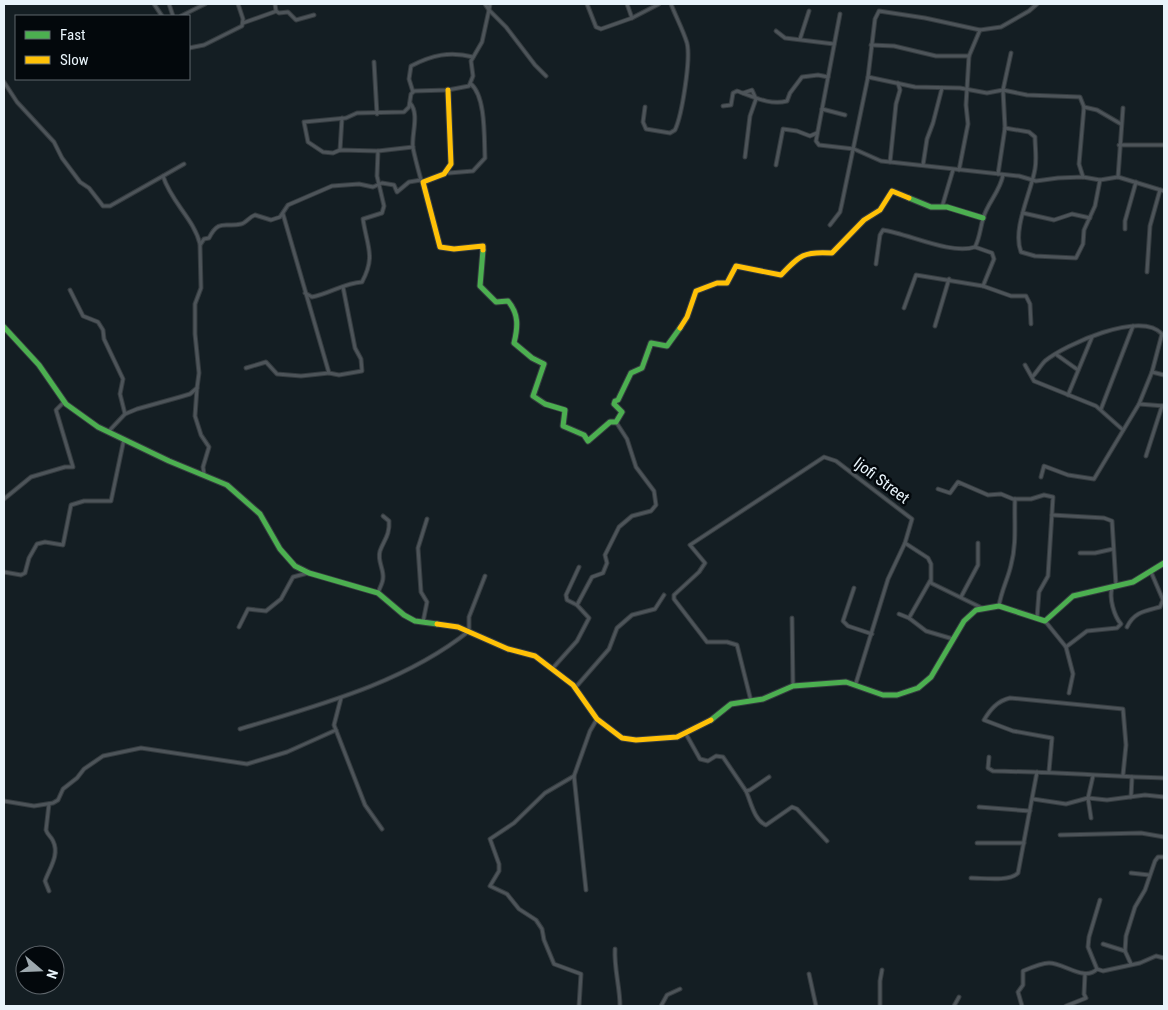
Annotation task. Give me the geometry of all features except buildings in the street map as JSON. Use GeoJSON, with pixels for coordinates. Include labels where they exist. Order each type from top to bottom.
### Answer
{"type":"FeatureCollection","features":[{"type":"Feature","properties":{"kind":"street"},"geometry":{"type":"LineString","coordinates":[[154,4],[161,15]]}},
{"type":"Feature","properties":{"kind":"street"},"geometry":{"type":"LineString","coordinates":[[183,15],[205,4]]}},
{"type":"Feature","properties":{"kind":"street"},"geometry":{"type":"LineString","coordinates":[[238,4],[243,23]]}},
{"type":"Feature","properties":{"kind":"street"},"geometry":{"type":"LineString","coordinates":[[275,4],[276,11]]}},
{"type":"Feature","properties":{"kind":"street"},"geometry":{"type":"LineString","coordinates":[[485,4],[546,76]]}},
{"type":"Feature","properties":{"kind":"street"},"geometry":{"type":"LineString","coordinates":[[471,84],[473,57],[482,42],[490,4]]}},
{"type":"Feature","properties":{"kind":"street"},"geometry":{"type":"LineString","coordinates":[[586,4],[596,27],[601,29],[632,18],[659,4]]}},
{"type":"Feature","properties":{"kind":"street"},"geometry":{"type":"LineString","coordinates":[[627,4],[632,18]]}},
{"type":"Feature","properties":{"kind":"street"},"geometry":{"type":"LineString","coordinates":[[644,107],[643,122],[646,129],[670,133],[675,130],[682,112],[681,102],[685,88],[687,44],[671,4]]}},
{"type":"Feature","properties":{"kind":"street"},"geometry":{"type":"LineString","coordinates":[[830,224],[840,212],[854,149],[861,102],[868,77],[875,20],[879,11],[883,10],[980,30],[1001,27],[1029,11],[1037,4]]}},
{"type":"Feature","properties":{"kind":"street"},"geometry":{"type":"LineString","coordinates":[[190,48],[204,45],[240,28],[243,23],[276,11],[279,13],[288,12],[296,20],[314,15]]}},
{"type":"Feature","properties":{"kind":"street"},"geometry":{"type":"LineString","coordinates":[[800,39],[809,11]]}},
{"type":"Feature","properties":{"kind":"street"},"geometry":{"type":"LineString","coordinates":[[840,14],[816,141],[819,145],[854,149],[882,161],[998,174],[1033,180],[1083,177],[1100,180],[1118,177],[1162,190],[1150,226],[1147,272]]}},
{"type":"Feature","properties":{"kind":"street"},"geometry":{"type":"LineString","coordinates":[[959,171],[968,124],[968,56],[980,30]]}},
{"type":"Feature","properties":{"kind":"street"},"geometry":{"type":"LineString","coordinates":[[776,32],[785,38],[834,44]]}},
{"type":"Feature","properties":{"kind":"street"},"geometry":{"type":"LineString","coordinates":[[871,45],[894,46],[936,56],[968,56]]}},
{"type":"Feature","properties":{"kind":"street"},"geometry":{"type":"LineString","coordinates":[[413,92],[409,79],[411,66],[433,56],[457,53],[473,57]]}},
{"type":"Feature","properties":{"kind":"street"},"geometry":{"type":"LineString","coordinates":[[998,174],[1005,128],[1003,90],[1011,53]]}},
{"type":"Feature","properties":{"kind":"street"},"geometry":{"type":"LineString","coordinates":[[374,62],[377,114]]}},
{"type":"Feature","properties":{"kind":"street"},"geometry":{"type":"LineString","coordinates":[[723,106],[731,105],[734,92],[756,98],[787,101],[790,93],[802,77],[818,75],[828,77]]}},
{"type":"Feature","properties":{"kind":"street"},"geometry":{"type":"LineString","coordinates":[[868,77],[898,82],[916,88],[967,89],[987,94],[1003,90],[1027,95],[1080,97],[1084,107],[1079,164],[1083,177]]}},
{"type":"Feature","properties":{"kind":"street"},"geometry":{"type":"LineString","coordinates":[[4,82],[17,102],[54,142],[62,158],[80,182],[89,188],[103,206],[110,206],[184,164]]}},
{"type":"Feature","properties":{"kind":"street"},"geometry":{"type":"LineString","coordinates":[[890,162],[896,104],[900,90],[898,82]]}},
{"type":"Feature","properties":{"kind":"street"},"geometry":{"type":"LineString","coordinates":[[471,84],[448,90],[420,90],[413,92],[409,97],[414,118],[412,147],[440,247],[454,249],[483,246],[480,286],[496,302],[508,301],[515,310],[519,329],[514,343],[532,358],[544,364],[533,396],[545,404],[565,410],[563,426],[584,435],[588,440],[610,422],[616,422]]}},
{"type":"Feature","properties":{"kind":"street"},"geometry":{"type":"LineString","coordinates":[[200,245],[220,225],[242,224],[255,215],[271,220],[280,217],[288,205],[332,186],[358,184],[373,187],[380,184],[394,186],[397,192],[409,182],[422,181],[449,173],[473,171],[485,158],[481,105],[476,88],[471,84]]}},
{"type":"Feature","properties":{"kind":"street"},"geometry":{"type":"LineString","coordinates":[[924,165],[927,139],[934,123],[942,88]]}},
{"type":"Feature","properties":{"kind":"street"},"geometry":{"type":"LineString","coordinates":[[448,90],[448,115],[452,154],[449,173]]}},
{"type":"Feature","properties":{"kind":"street"},"geometry":{"type":"LineString","coordinates":[[742,93],[752,90],[756,98],[750,116],[745,157]]}},
{"type":"Feature","properties":{"kind":"street"},"geometry":{"type":"LineString","coordinates":[[410,104],[404,112],[357,113],[342,118],[304,122],[308,142],[318,150],[333,153],[340,150],[378,151],[412,147]]}},
{"type":"Feature","properties":{"kind":"street"},"geometry":{"type":"LineString","coordinates":[[1084,107],[1100,111],[1122,124]]}},
{"type":"Feature","properties":{"kind":"street"},"geometry":{"type":"LineString","coordinates":[[1118,177],[1123,108]]}},
{"type":"Feature","properties":{"kind":"street"},"geometry":{"type":"LineString","coordinates":[[822,110],[845,115]]}},
{"type":"Feature","properties":{"kind":"street"},"geometry":{"type":"LineString","coordinates":[[340,150],[342,118]]}},
{"type":"Feature","properties":{"kind":"street"},"geometry":{"type":"LineString","coordinates":[[1005,128],[1029,132],[1035,137],[1033,180],[1023,212],[1018,243],[1021,252],[1035,256],[1076,258],[1083,244],[1084,230],[1091,218],[1100,180]]}},
{"type":"Feature","properties":{"kind":"street"},"geometry":{"type":"LineString","coordinates":[[776,165],[783,129],[797,131],[810,136],[818,133]]}},
{"type":"Feature","properties":{"kind":"street"},"geometry":{"type":"LineString","coordinates":[[1119,145],[1164,145]]}},
{"type":"Feature","properties":{"kind":"street"},"geometry":{"type":"LineString","coordinates":[[305,292],[312,297],[343,287],[351,282],[362,282],[370,267],[371,258],[363,219],[382,213],[384,206],[377,176],[378,151]]}},
{"type":"Feature","properties":{"kind":"street"},"geometry":{"type":"LineString","coordinates":[[942,208],[953,170]]}},
{"type":"Feature","properties":{"kind":"street"},"geometry":{"type":"LineString","coordinates":[[876,264],[880,235],[883,230],[942,245],[969,249],[975,246],[981,235],[983,218],[1001,185],[1003,175]]}},
{"type":"Feature","properties":{"kind":"street"},"geometry":{"type":"LineString","coordinates":[[164,176],[167,187],[196,229],[200,245],[201,288],[195,304],[195,334],[199,374],[194,416],[201,435],[209,447],[203,467],[204,474]]}},
{"type":"Feature","properties":{"kind":"street"},"geometry":{"type":"LineString","coordinates":[[1125,229],[1125,221],[1136,182]]}},
{"type":"Feature","properties":{"kind":"street"},"geometry":{"type":"LineString","coordinates":[[616,422],[622,412],[614,404],[631,373],[642,368],[651,343],[667,346],[674,339],[687,317],[699,288],[710,287],[716,283],[727,283],[736,266],[781,275],[800,255],[814,252],[832,253],[864,220],[880,210],[892,191],[931,207],[947,207],[983,218]]}},
{"type":"Feature","properties":{"kind":"street"},"geometry":{"type":"LineString","coordinates":[[1023,212],[1054,220],[1069,214],[1091,218]]}},
{"type":"Feature","properties":{"kind":"street"},"geometry":{"type":"LineString","coordinates":[[283,213],[329,373]]}},
{"type":"Feature","properties":{"kind":"street"},"geometry":{"type":"LineString","coordinates":[[975,246],[992,253],[994,259],[983,286]]}},
{"type":"Feature","properties":{"kind":"street"},"geometry":{"type":"LineString","coordinates":[[904,308],[916,275],[949,279],[983,286],[1011,296],[1026,296],[1030,304],[1031,324]]}},
{"type":"Feature","properties":{"kind":"street"},"geometry":{"type":"LineString","coordinates":[[936,326],[949,279]]}},
{"type":"Feature","properties":{"kind":"street"},"geometry":{"type":"LineString","coordinates":[[246,368],[266,362],[277,374],[301,376],[329,373],[339,375],[362,371],[361,359],[355,348],[343,287]]}},
{"type":"Feature","properties":{"kind":"street"},"geometry":{"type":"LineString","coordinates":[[70,290],[83,316],[98,322],[103,330],[104,339],[123,380],[120,394],[125,414]]}},
{"type":"Feature","properties":{"kind":"street"},"geometry":{"type":"LineString","coordinates":[[4,326],[39,365],[64,402],[90,422],[108,432],[169,461],[227,485],[260,514],[288,560],[309,573],[378,593],[404,615],[423,623],[470,631],[508,648],[534,656],[575,688],[597,719],[610,731],[622,738],[630,740],[686,734],[712,720],[731,704],[751,701],[793,686],[837,682],[856,683],[889,696],[909,692],[931,677],[969,614],[982,608],[999,606],[1045,621],[1066,647],[1073,674],[1069,693]]}},
{"type":"Feature","properties":{"kind":"street"},"geometry":{"type":"LineString","coordinates":[[1101,410],[1116,366],[1128,345],[1133,326]]}},
{"type":"Feature","properties":{"kind":"street"},"geometry":{"type":"LineString","coordinates":[[1033,376],[1045,361],[1071,346],[1111,329],[1133,326],[1154,328],[1162,334],[1152,372],[1139,404],[1094,479],[1068,475],[1044,466],[1040,477]]}},
{"type":"Feature","properties":{"kind":"street"},"geometry":{"type":"LineString","coordinates":[[1068,395],[1093,337]]}},
{"type":"Feature","properties":{"kind":"street"},"geometry":{"type":"LineString","coordinates":[[1057,355],[1078,370]]}},
{"type":"Feature","properties":{"kind":"street"},"geometry":{"type":"LineString","coordinates":[[1025,365],[1033,376],[1034,381],[1083,399],[1101,410],[1123,430]]}},
{"type":"Feature","properties":{"kind":"street"},"geometry":{"type":"LineString","coordinates":[[1152,372],[1164,375]]}},
{"type":"Feature","properties":{"kind":"street"},"geometry":{"type":"LineString","coordinates":[[108,432],[125,414],[153,403],[190,394],[197,388]]}},
{"type":"Feature","properties":{"kind":"street"},"geometry":{"type":"LineString","coordinates":[[4,498],[31,477],[65,467],[73,467],[57,419],[56,410],[64,402]]}},
{"type":"Feature","properties":{"kind":"street"},"geometry":{"type":"LineString","coordinates":[[1139,404],[1163,406],[1146,456]]}},
{"type":"Feature","properties":{"kind":"street"},"geometry":{"type":"LineString","coordinates":[[577,605],[592,577],[603,573],[605,569],[605,555],[619,527],[632,516],[652,511],[656,505],[654,491],[636,467],[627,439],[616,422]]}},
{"type":"Feature","properties":{"kind":"street"},"geometry":{"type":"LineString","coordinates":[[4,572],[21,575],[25,573],[29,558],[37,544],[45,542],[62,545],[71,505],[84,501],[111,501],[124,439]]}},
{"type":"Feature","properties":{"kind":"street","name":"Ijofi Street"},"geometry":{"type":"LineString","coordinates":[[751,701],[737,645],[727,642],[707,642],[674,599],[678,589],[699,572],[705,563],[690,545],[824,457],[836,461],[912,519],[905,543],[888,580],[856,683]]}},
{"type":"Feature","properties":{"kind":"street"},"geometry":{"type":"LineString","coordinates":[[938,488],[950,493],[958,482],[988,494],[1001,494],[1015,499],[1031,500],[1044,495],[1053,498],[1048,576],[1039,592],[1037,618]]}},
{"type":"Feature","properties":{"kind":"street"},"geometry":{"type":"LineString","coordinates":[[999,606],[1001,590],[1013,556],[1015,499]]}},
{"type":"Feature","properties":{"kind":"street"},"geometry":{"type":"LineString","coordinates":[[1052,515],[1111,520],[1116,585]]}},
{"type":"Feature","properties":{"kind":"street"},"geometry":{"type":"LineString","coordinates":[[378,593],[384,580],[379,558],[390,526],[389,521],[383,516]]}},
{"type":"Feature","properties":{"kind":"street"},"geometry":{"type":"LineString","coordinates":[[423,623],[427,602],[421,592],[418,548],[428,518]]}},
{"type":"Feature","properties":{"kind":"street"},"geometry":{"type":"LineString","coordinates":[[905,543],[928,558],[931,564],[930,581],[909,618]]}},
{"type":"Feature","properties":{"kind":"street"},"geometry":{"type":"LineString","coordinates":[[961,597],[978,565],[978,543]]}},
{"type":"Feature","properties":{"kind":"street"},"geometry":{"type":"LineString","coordinates":[[1080,553],[1095,553],[1113,549]]}},
{"type":"Feature","properties":{"kind":"street"},"geometry":{"type":"LineString","coordinates":[[1045,621],[1073,596],[1133,582],[1164,564]]}},
{"type":"Feature","properties":{"kind":"street"},"geometry":{"type":"LineString","coordinates":[[552,669],[577,641],[589,618],[577,605],[567,600],[566,595],[579,566]]}},
{"type":"Feature","properties":{"kind":"street"},"geometry":{"type":"LineString","coordinates":[[1127,627],[1143,610],[1160,607],[1163,600],[1151,572]]}},
{"type":"Feature","properties":{"kind":"street"},"geometry":{"type":"LineString","coordinates":[[239,627],[248,609],[266,611],[281,599],[293,577],[309,573]]}},
{"type":"Feature","properties":{"kind":"street"},"geometry":{"type":"LineString","coordinates":[[470,631],[469,618],[485,576]]}},
{"type":"Feature","properties":{"kind":"street"},"geometry":{"type":"LineString","coordinates":[[930,581],[982,608]]}},
{"type":"Feature","properties":{"kind":"street"},"geometry":{"type":"LineString","coordinates":[[1066,647],[1086,631],[1120,626],[1111,592],[1112,588],[1116,585]]}},
{"type":"Feature","properties":{"kind":"street"},"geometry":{"type":"LineString","coordinates":[[854,588],[843,621],[848,626],[872,634]]}},
{"type":"Feature","properties":{"kind":"street"},"geometry":{"type":"LineString","coordinates":[[575,688],[609,648],[618,628],[632,615],[655,609],[664,595]]}},
{"type":"Feature","properties":{"kind":"street"},"geometry":{"type":"LineString","coordinates":[[899,614],[909,618],[926,631],[953,639]]}},
{"type":"Feature","properties":{"kind":"street"},"geometry":{"type":"LineString","coordinates":[[792,618],[793,686]]}},
{"type":"Feature","properties":{"kind":"street"},"geometry":{"type":"LineString","coordinates":[[240,729],[341,698],[376,684],[446,650],[470,631]]}},
{"type":"Feature","properties":{"kind":"street"},"geometry":{"type":"LineString","coordinates":[[341,698],[334,725],[365,804],[382,830]]}},
{"type":"Feature","properties":{"kind":"street"},"geometry":{"type":"LineString","coordinates":[[1049,771],[1052,738],[1013,731],[984,720],[992,707],[1004,699],[1010,698],[1123,709],[1126,745],[1123,776]]}},
{"type":"Feature","properties":{"kind":"street"},"geometry":{"type":"LineString","coordinates":[[586,890],[574,776],[590,731],[597,719]]}},
{"type":"Feature","properties":{"kind":"street"},"geometry":{"type":"LineString","coordinates":[[4,801],[34,806],[50,804],[58,800],[63,789],[77,778],[84,769],[103,756],[141,748],[247,764],[287,752],[336,730]]}},
{"type":"Feature","properties":{"kind":"street"},"geometry":{"type":"LineString","coordinates":[[686,734],[700,758],[708,760],[716,756],[723,757],[746,791],[756,815],[763,824],[766,825],[792,807],[828,841]]}},
{"type":"Feature","properties":{"kind":"street"},"geometry":{"type":"LineString","coordinates":[[988,757],[989,770],[1049,771],[1093,776],[1164,778]]}},
{"type":"Feature","properties":{"kind":"street"},"geometry":{"type":"LineString","coordinates":[[971,878],[1016,876],[1020,868],[1037,771]]}},
{"type":"Feature","properties":{"kind":"street"},"geometry":{"type":"LineString","coordinates":[[574,776],[545,793],[514,823],[490,839],[499,864],[499,871],[490,886],[507,894],[519,909],[536,920],[542,929],[544,940],[554,964],[580,974],[579,1006]]}},
{"type":"Feature","properties":{"kind":"street"},"geometry":{"type":"LineString","coordinates":[[1091,818],[1088,798],[1093,776]]}},
{"type":"Feature","properties":{"kind":"street"},"geometry":{"type":"LineString","coordinates":[[746,791],[769,777]]}},
{"type":"Feature","properties":{"kind":"street"},"geometry":{"type":"LineString","coordinates":[[1131,797],[1132,777]]}},
{"type":"Feature","properties":{"kind":"street"},"geometry":{"type":"LineString","coordinates":[[1033,798],[1066,804],[1088,798],[1107,800],[1131,797],[1164,797]]}},
{"type":"Feature","properties":{"kind":"street"},"geometry":{"type":"LineString","coordinates":[[49,891],[45,881],[53,865],[54,854],[54,842],[46,830],[50,804]]}},
{"type":"Feature","properties":{"kind":"street"},"geometry":{"type":"LineString","coordinates":[[979,807],[1030,811]]}},
{"type":"Feature","properties":{"kind":"street"},"geometry":{"type":"LineString","coordinates":[[1060,835],[1099,836],[1134,832],[1164,837]]}},
{"type":"Feature","properties":{"kind":"street"},"geometry":{"type":"LineString","coordinates":[[977,843],[1024,843]]}},
{"type":"Feature","properties":{"kind":"street"},"geometry":{"type":"LineString","coordinates":[[1131,964],[1125,951],[1129,925],[1135,907],[1145,890],[1149,875],[1158,857],[1164,857]]}},
{"type":"Feature","properties":{"kind":"street"},"geometry":{"type":"LineString","coordinates":[[1131,873],[1149,875]]}},
{"type":"Feature","properties":{"kind":"street"},"geometry":{"type":"LineString","coordinates":[[1100,900],[1089,937],[1088,947],[1097,969],[1103,971],[1156,956],[1164,958]]}},
{"type":"Feature","properties":{"kind":"street"},"geometry":{"type":"LineString","coordinates":[[1103,944],[1125,951]]}},
{"type":"Feature","properties":{"kind":"street"},"geometry":{"type":"LineString","coordinates":[[615,950],[614,964],[617,972],[620,1006]]}},
{"type":"Feature","properties":{"kind":"street"},"geometry":{"type":"LineString","coordinates":[[1022,1006],[1018,992],[1023,985],[1023,971],[1047,963],[1062,965],[1085,974],[1091,974],[1097,969]]}},
{"type":"Feature","properties":{"kind":"street"},"geometry":{"type":"LineString","coordinates":[[880,1006],[882,970]]}},
{"type":"Feature","properties":{"kind":"street"},"geometry":{"type":"LineString","coordinates":[[809,974],[816,1006]]}},
{"type":"Feature","properties":{"kind":"street"},"geometry":{"type":"LineString","coordinates":[[1066,1006],[1086,998],[1084,994],[1087,976],[1085,974]]}},
{"type":"Feature","properties":{"kind":"street"},"geometry":{"type":"LineString","coordinates":[[661,1006],[667,995],[680,989]]}},
{"type":"Feature","properties":{"kind":"street"},"geometry":{"type":"LineString","coordinates":[[954,1006],[959,997]]}},
{"type":"Feature","properties":{"kind":"traffic: fast"},"geometry":{"type":"LineString","coordinates":[[909,198],[931,207],[947,207],[983,218]]}},
{"type":"Feature","properties":{"kind":"traffic: fast"},"geometry":{"type":"LineString","coordinates":[[483,250],[480,286],[496,302],[508,301],[512,306],[517,321],[514,343],[532,358],[544,364],[533,396],[545,404],[565,410],[563,426],[584,435],[588,441],[610,422],[616,422],[622,412],[614,404],[615,401],[618,400],[631,373],[642,368],[651,343],[667,346],[680,328]]}},
{"type":"Feature","properties":{"kind":"traffic: fast"},"geometry":{"type":"LineString","coordinates":[[4,327],[39,365],[66,404],[98,427],[169,461],[227,485],[260,514],[280,549],[295,566],[309,573],[378,593],[404,615],[415,621],[437,624]]}},
{"type":"Feature","properties":{"kind":"traffic: fast"},"geometry":{"type":"LineString","coordinates":[[711,720],[731,704],[763,699],[793,686],[846,682],[883,695],[897,695],[918,688],[931,677],[964,621],[976,610],[999,606],[1045,621],[1073,596],[1133,582],[1164,563]]}},
{"type":"Feature","properties":{"kind":"traffic: slow"},"geometry":{"type":"LineString","coordinates":[[448,90],[451,164],[444,174],[423,182],[440,247],[454,249],[483,246],[483,250]]}},
{"type":"Feature","properties":{"kind":"traffic: slow"},"geometry":{"type":"LineString","coordinates":[[680,328],[687,317],[696,291],[717,283],[727,283],[736,266],[781,275],[803,256],[815,253],[832,253],[864,220],[880,210],[892,191],[909,198]]}},
{"type":"Feature","properties":{"kind":"traffic: slow"},"geometry":{"type":"LineString","coordinates":[[437,624],[458,627],[508,649],[535,656],[573,685],[597,719],[622,738],[636,740],[677,737],[711,720]]}}]}
